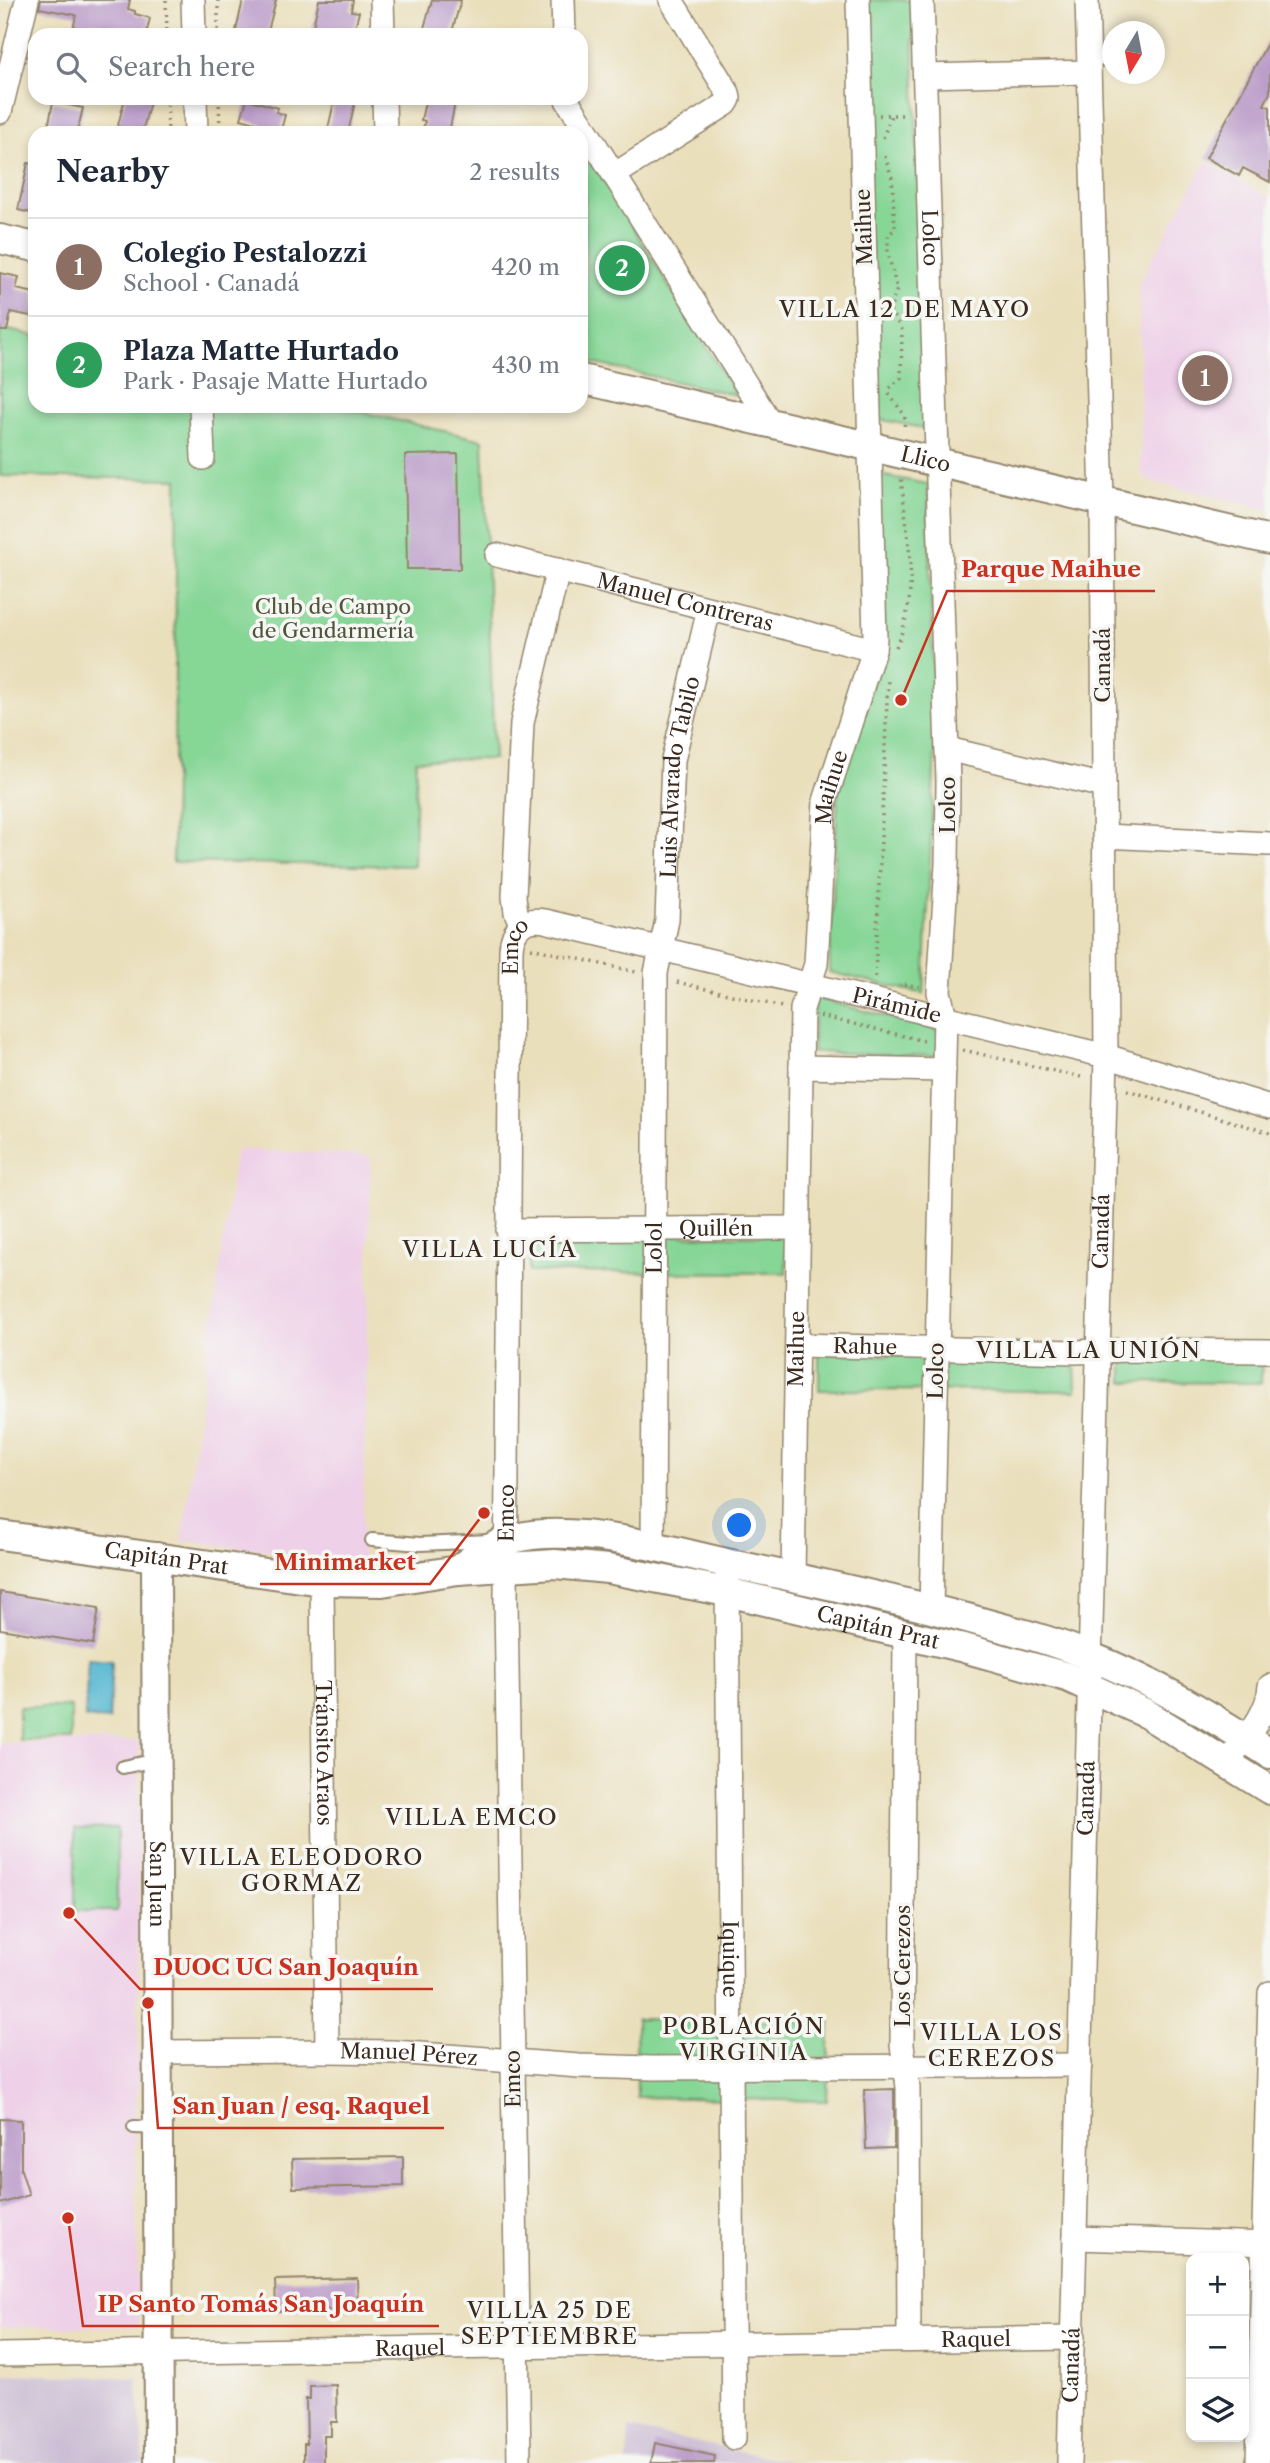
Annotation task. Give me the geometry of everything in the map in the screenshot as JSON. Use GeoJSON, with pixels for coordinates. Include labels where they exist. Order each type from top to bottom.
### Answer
{"type":"FeatureCollection","features":[{"type":"Feature","properties":{"kind":"street"},"geometry":{"type":"LineString","coordinates":[[0,112],[27,0]]}},
{"type":"Feature","properties":{"kind":"street"},"geometry":{"type":"LineString","coordinates":[[193,0],[194,28]]}},
{"type":"Feature","properties":{"kind":"street"},"geometry":{"type":"LineString","coordinates":[[382,0],[383,28]]}},
{"type":"Feature","properties":{"kind":"street"},"geometry":{"type":"LineString","coordinates":[[563,0],[564,28]]}},
{"type":"Feature","properties":{"kind":"street"},"geometry":{"type":"LineString","coordinates":[[614,175],[726,104],[729,99],[728,93],[671,0]]}},
{"type":"Feature","properties":{"kind":"street","name":"Maihue"},"geometry":{"type":"LineString","coordinates":[[793,1577],[802,1012],[816,964],[824,802],[874,650],[876,626],[858,0]]}},
{"type":"Feature","properties":{"kind":"street","name":"Lolco"},"geometry":{"type":"LineString","coordinates":[[922,0],[949,814],[939,992],[945,1017],[931,1609]]}},
{"type":"Feature","properties":{"kind":"street","name":"Canadá"},"geometry":{"type":"LineString","coordinates":[[1069,2463],[1106,1056],[1102,500],[1087,0]]}},
{"type":"Feature","properties":{"kind":"street"},"geometry":{"type":"LineString","coordinates":[[925,76],[1089,66]]}},
{"type":"Feature","properties":{"kind":"street"},"geometry":{"type":"LineString","coordinates":[[195,105],[196,126]]}},
{"type":"Feature","properties":{"kind":"street"},"geometry":{"type":"LineString","coordinates":[[384,105],[385,126]]}},
{"type":"Feature","properties":{"kind":"street"},"geometry":{"type":"LineString","coordinates":[[567,105],[567,126]]}},
{"type":"Feature","properties":{"kind":"street"},"geometry":{"type":"LineString","coordinates":[[571,105],[584,126]]}},
{"type":"Feature","properties":{"kind":"street"},"geometry":{"type":"LineString","coordinates":[[588,133],[771,424]]}},
{"type":"Feature","properties":{"kind":"street"},"geometry":{"type":"LineString","coordinates":[[0,239],[28,245]]}},
{"type":"Feature","properties":{"kind":"street","name":"Llico"},"geometry":{"type":"LineString","coordinates":[[588,381],[1270,540]]}},
{"type":"Feature","properties":{"kind":"street"},"geometry":{"type":"LineString","coordinates":[[201,413],[203,458]]}},
{"type":"Feature","properties":{"kind":"street","name":"Manuel Contreras"},"geometry":{"type":"LineString","coordinates":[[497,555],[874,650]]}},
{"type":"Feature","properties":{"kind":"street","name":"Emco"},"geometry":{"type":"LineString","coordinates":[[519,2463],[507,1554],[511,950],[512,939],[523,935],[514,897],[522,723],[558,570]]}},
{"type":"Feature","properties":{"kind":"street","name":"Luis Alvarado Tabilo"},"geometry":{"type":"LineString","coordinates":[[662,949],[667,920],[673,760],[709,608]]}},
{"type":"Feature","properties":{"kind":"street"},"geometry":{"type":"LineString","coordinates":[[947,750],[1104,786]]}},
{"type":"Feature","properties":{"kind":"street"},"geometry":{"type":"LineString","coordinates":[[1104,836],[1270,844]]}},
{"type":"Feature","properties":{"kind":"street","name":"Pirámide"},"geometry":{"type":"LineString","coordinates":[[523,935],[537,920],[1106,1056],[1270,1107]]}},
{"type":"Feature","properties":{"kind":"street","name":"Lolol"},"geometry":{"type":"LineString","coordinates":[[653,1547],[656,977],[662,949]]}},
{"type":"Feature","properties":{"kind":"street"},"geometry":{"type":"LineString","coordinates":[[801,1067],[944,1070]]}},
{"type":"Feature","properties":{"kind":"street","name":"Quillén"},"geometry":{"type":"LineString","coordinates":[[508,1230],[799,1228]]}},
{"type":"Feature","properties":{"kind":"street","name":"Rahue"},"geometry":{"type":"LineString","coordinates":[[797,1345],[937,1349],[1270,1351]]}},
{"type":"Feature","properties":{"kind":"street","name":"Capitán Prat"},"geometry":{"type":"LineString","coordinates":[[507,1554],[527,1536],[560,1534],[653,1547],[931,1609],[1027,1634],[1090,1656],[1153,1686],[1270,1754]]}},
{"type":"Feature","properties":{"kind":"street","name":"Capitán Prat"},"geometry":{"type":"LineString","coordinates":[[0,1535],[322,1581],[382,1582],[458,1570],[475,1556],[507,1554],[555,1564],[595,1567],[727,1592],[905,1633],[1047,1671],[1089,1686],[1145,1713],[1270,1790]]}},
{"type":"Feature","properties":{"kind":"street","name":"San Juan"},"geometry":{"type":"LineString","coordinates":[[156,1557],[158,2052],[146,2127],[158,2353],[159,2463]]}},
{"type":"Feature","properties":{"kind":"street","name":"Iquique"},"geometry":{"type":"LineString","coordinates":[[727,1563],[734,2438]]}},
{"type":"Feature","properties":{"kind":"street","name":"Tránsito Araos"},"geometry":{"type":"LineString","coordinates":[[322,1581],[327,2051]]}},
{"type":"Feature","properties":{"kind":"street","name":"Los Cerezos"},"geometry":{"type":"LineString","coordinates":[[905,1633],[902,2045],[908,2087],[909,2340]]}},
{"type":"Feature","properties":{"kind":"street"},"geometry":{"type":"LineString","coordinates":[[1227,1762],[1266,1706],[1270,1686]]}},
{"type":"Feature","properties":{"kind":"street"},"geometry":{"type":"LineString","coordinates":[[1258,2463],[1267,2244],[1270,1993]]}},
{"type":"Feature","properties":{"kind":"street","name":"Manuel Pérez"},"geometry":{"type":"LineString","coordinates":[[158,2052],[408,2053],[613,2067],[1080,2065]]}},
{"type":"Feature","properties":{"kind":"street"},"geometry":{"type":"LineString","coordinates":[[1075,2238],[1267,2244]]}},
{"type":"Feature","properties":{"kind":"street","name":"Raquel"},"geometry":{"type":"LineString","coordinates":[[0,2355],[1073,2338]]}},
{"type":"Feature","properties":{"kind":"lane"},"geometry":{"type":"LineString","coordinates":[[1089,66],[1102,62]]}},
{"type":"Feature","properties":{"kind":"lane","name":"Capitán Prat"},"geometry":{"type":"LineString","coordinates":[[372,1541],[507,1554]]}},
{"type":"Feature","properties":{"kind":"lane"},"geometry":{"type":"LineString","coordinates":[[123,1767],[156,1759]]}},
{"type":"Feature","properties":{"kind":"path"},"geometry":{"type":"LineString","coordinates":[[166,0],[167,28]]}},
{"type":"Feature","properties":{"kind":"path"},"geometry":{"type":"LineString","coordinates":[[218,0],[218,28]]}},
{"type":"Feature","properties":{"kind":"path"},"geometry":{"type":"LineString","coordinates":[[167,105],[167,126]]}},
{"type":"Feature","properties":{"kind":"path"},"geometry":{"type":"LineString","coordinates":[[219,105],[220,126]]}},
{"type":"Feature","properties":{"kind":"path"},"geometry":{"type":"LineString","coordinates":[[861,115],[926,115]]}},
{"type":"Feature","properties":{"kind":"path"},"geometry":{"type":"LineString","coordinates":[[523,935],[656,977],[1105,1083],[1270,1133]]}},
{"type":"Feature","properties":{"kind":"shaded area"},"geometry":{"type":"Polygon","coordinates":[[[1206,162],[1270,198],[1270,510],[1146,480],[1141,473],[1139,283],[1206,162]]]}},
{"type":"Feature","properties":{"kind":"shaded area"},"geometry":{"type":"Polygon","coordinates":[[[236,1149],[371,1156],[362,1561],[182,1541],[236,1149]]]}},
{"type":"Feature","properties":{"kind":"shaded area"},"geometry":{"type":"Polygon","coordinates":[[[139,1741],[138,2091],[134,2110],[139,2327],[0,2327],[0,1743],[139,1741]]]}},
{"type":"Feature","properties":{"kind":"shaded area"},"geometry":{"type":"Polygon","coordinates":[[[0,2374],[137,2378],[144,2463],[0,2463],[0,2374]]]}},
{"type":"Feature","properties":{"kind":"shaded area"},"geometry":{"type":"Polygon","coordinates":[[[629,2428],[796,2463],[627,2463],[629,2428]]]}},
{"type":"Feature","properties":{"kind":"green space"},"geometry":{"type":"Polygon","coordinates":[[[860,0],[912,0],[927,429],[873,418],[860,0]]]}},
{"type":"Feature","properties":{"kind":"green space"},"geometry":{"type":"Polygon","coordinates":[[[588,158],[600,174],[736,395],[588,362],[588,158]]]}},
{"type":"Feature","properties":{"kind":"green space","name":"Club de Campo de Gendarmería"},"geometry":{"type":"Polygon","coordinates":[[[0,328],[28,334],[28,413],[365,413],[483,440],[494,759],[416,760],[414,866],[173,862],[177,479],[0,476],[0,328]]]}},
{"type":"Feature","properties":{"kind":"green space"},"geometry":{"type":"Polygon","coordinates":[[[874,474],[928,484],[935,748],[924,994],[829,972],[838,792],[883,651],[874,474]]]}},
{"type":"Feature","properties":{"kind":"green space"},"geometry":{"type":"Polygon","coordinates":[[[815,998],[939,1030],[938,1056],[812,1052],[815,998]]]}},
{"type":"Feature","properties":{"kind":"green space"},"geometry":{"type":"Polygon","coordinates":[[[529,1235],[786,1236],[786,1273],[529,1272],[529,1235]]]}},
{"type":"Feature","properties":{"kind":"green space"},"geometry":{"type":"Polygon","coordinates":[[[819,1353],[1075,1361],[1076,1391],[819,1390],[819,1353]]]}},
{"type":"Feature","properties":{"kind":"green space"},"geometry":{"type":"Polygon","coordinates":[[[1123,1357],[1262,1357],[1261,1383],[1123,1382],[1123,1357]]]}},
{"type":"Feature","properties":{"kind":"green space"},"geometry":{"type":"Polygon","coordinates":[[[19,1707],[71,1707],[71,1740],[19,1740],[19,1707]]]}},
{"type":"Feature","properties":{"kind":"green space"},"geometry":{"type":"Polygon","coordinates":[[[117,1828],[117,1911],[75,1911],[75,1829],[117,1828]]]}},
{"type":"Feature","properties":{"kind":"green space"},"geometry":{"type":"Polygon","coordinates":[[[636,2019],[830,2022],[827,2101],[637,2097],[636,2019]]]}},
{"type":"Feature","properties":{"kind":"water"},"geometry":{"type":"Polygon","coordinates":[[[88,1659],[112,1661],[109,1720],[85,1718],[88,1659]]]}},
{"type":"Feature","properties":{"kind":"building"},"geometry":{"type":"Polygon","coordinates":[[[41,0],[130,0],[128,9],[150,18],[148,28],[73,28],[76,15],[39,8],[41,0]]]}},
{"type":"Feature","properties":{"kind":"building"},"geometry":{"type":"Polygon","coordinates":[[[243,0],[276,0],[269,28],[237,28],[243,0]]]}},
{"type":"Feature","properties":{"kind":"building"},"geometry":{"type":"Polygon","coordinates":[[[319,0],[353,0],[351,11],[359,12],[355,28],[313,28],[319,0]]]}},
{"type":"Feature","properties":{"kind":"building"},"geometry":{"type":"Polygon","coordinates":[[[432,0],[461,0],[453,28],[424,28],[432,0]]]}},
{"type":"Feature","properties":{"kind":"building"},"geometry":{"type":"Polygon","coordinates":[[[1270,38],[1270,93],[1264,105],[1270,107],[1270,182],[1243,168],[1239,176],[1206,158],[1270,38]]]}},
{"type":"Feature","properties":{"kind":"building"},"geometry":{"type":"Polygon","coordinates":[[[52,105],[83,108],[79,126],[48,126],[52,105]]]}},
{"type":"Feature","properties":{"kind":"building"},"geometry":{"type":"Polygon","coordinates":[[[123,105],[149,105],[144,126],[118,126],[123,105]]]}},
{"type":"Feature","properties":{"kind":"building"},"geometry":{"type":"Polygon","coordinates":[[[245,105],[268,105],[278,108],[276,112],[285,115],[282,126],[266,126],[241,119],[245,105]]]}},
{"type":"Feature","properties":{"kind":"building"},"geometry":{"type":"Polygon","coordinates":[[[333,105],[354,105],[350,126],[329,126],[333,105]]]}},
{"type":"Feature","properties":{"kind":"building"},"geometry":{"type":"Polygon","coordinates":[[[424,105],[455,105],[450,126],[424,126],[425,121],[421,120],[424,105]]]}},
{"type":"Feature","properties":{"kind":"building"},"geometry":{"type":"Polygon","coordinates":[[[28,163],[28,212],[18,210],[28,163]]]}},
{"type":"Feature","properties":{"kind":"building"},"geometry":{"type":"Polygon","coordinates":[[[0,273],[19,277],[16,289],[28,292],[28,316],[11,312],[7,331],[0,331],[0,273]]]}},
{"type":"Feature","properties":{"kind":"building"},"geometry":{"type":"Polygon","coordinates":[[[458,454],[460,569],[407,569],[405,455],[458,454]]]}},
{"type":"Feature","properties":{"kind":"building"},"geometry":{"type":"Polygon","coordinates":[[[0,1592],[99,1608],[93,1644],[0,1629],[0,1592]]]}},
{"type":"Feature","properties":{"kind":"building"},"geometry":{"type":"Polygon","coordinates":[[[894,2089],[894,2148],[866,2149],[864,2090],[894,2089]]]}},
{"type":"Feature","properties":{"kind":"building"},"geometry":{"type":"Polygon","coordinates":[[[0,2119],[21,2120],[21,2170],[29,2195],[0,2204],[0,2119]]]}},
{"type":"Feature","properties":{"kind":"building"},"geometry":{"type":"Polygon","coordinates":[[[403,2157],[403,2186],[293,2188],[292,2159],[403,2157]]]}},
{"type":"Feature","properties":{"kind":"building"},"geometry":{"type":"Polygon","coordinates":[[[357,2278],[358,2309],[276,2311],[275,2280],[357,2278]]]}},
{"type":"Feature","properties":{"kind":"building"},"geometry":{"type":"Polygon","coordinates":[[[336,2385],[337,2422],[331,2422],[331,2436],[324,2436],[324,2463],[304,2463],[304,2444],[307,2444],[306,2399],[310,2399],[310,2386],[336,2385]]]}},
{"type":"Feature","properties":{"kind":"building"},"geometry":{"type":"Polygon","coordinates":[[[655,2443],[715,2456],[714,2463],[651,2463],[655,2443]]]}},
{"type":"Feature","properties":{"kind":"place","name":"Plaza Matte Hurtado"},"geometry":{"type":"Point","coordinates":[622,268]}},
{"type":"Feature","properties":{"kind":"place","name":"Colegio Pestalozzi"},"geometry":{"type":"Point","coordinates":[1205,378]}},
{"type":"Feature","properties":{"kind":"place","name":"Parque Maihue"},"geometry":{"type":"Point","coordinates":[901,700]}},
{"type":"Feature","properties":{"kind":"place","name":"Minimarket"},"geometry":{"type":"Point","coordinates":[484,1513]}},
{"type":"Feature","properties":{"kind":"place","name":"DUOC UC San Joaquín"},"geometry":{"type":"Point","coordinates":[69,1913]}},
{"type":"Feature","properties":{"kind":"place","name":"San Juan / esq. Raquel"},"geometry":{"type":"Point","coordinates":[148,2003]}},
{"type":"Feature","properties":{"kind":"place","name":"IP Santo Tomás San Joaquín"},"geometry":{"type":"Point","coordinates":[68,2218]}},
{"type":"Feature","properties":{"kind":"district","name":"VILLA 12 DE MAYO"},"geometry":{"type":"Point","coordinates":[905,309]}},
{"type":"Feature","properties":{"kind":"district","name":"VILLA LUCÍA"},"geometry":{"type":"Point","coordinates":[490,1249]}},
{"type":"Feature","properties":{"kind":"district","name":"VILLA LA UNIÓN"},"geometry":{"type":"Point","coordinates":[1089,1350]}},
{"type":"Feature","properties":{"kind":"district","name":"VILLA EMCO"},"geometry":{"type":"Point","coordinates":[472,1817]}},
{"type":"Feature","properties":{"kind":"district","name":"VILLA ELEODORO GORMAZ"},"geometry":{"type":"Point","coordinates":[302,1870]}},
{"type":"Feature","properties":{"kind":"district","name":"POBLACIÓN VIRGINIA"},"geometry":{"type":"Point","coordinates":[744,2039]}},
{"type":"Feature","properties":{"kind":"district","name":"VILLA LOS CEREZOS"},"geometry":{"type":"Point","coordinates":[992,2045]}},
{"type":"Feature","properties":{"kind":"district","name":"VILLA 25 DE SEPTIEMBRE"},"geometry":{"type":"Point","coordinates":[550,2323]}}]}
